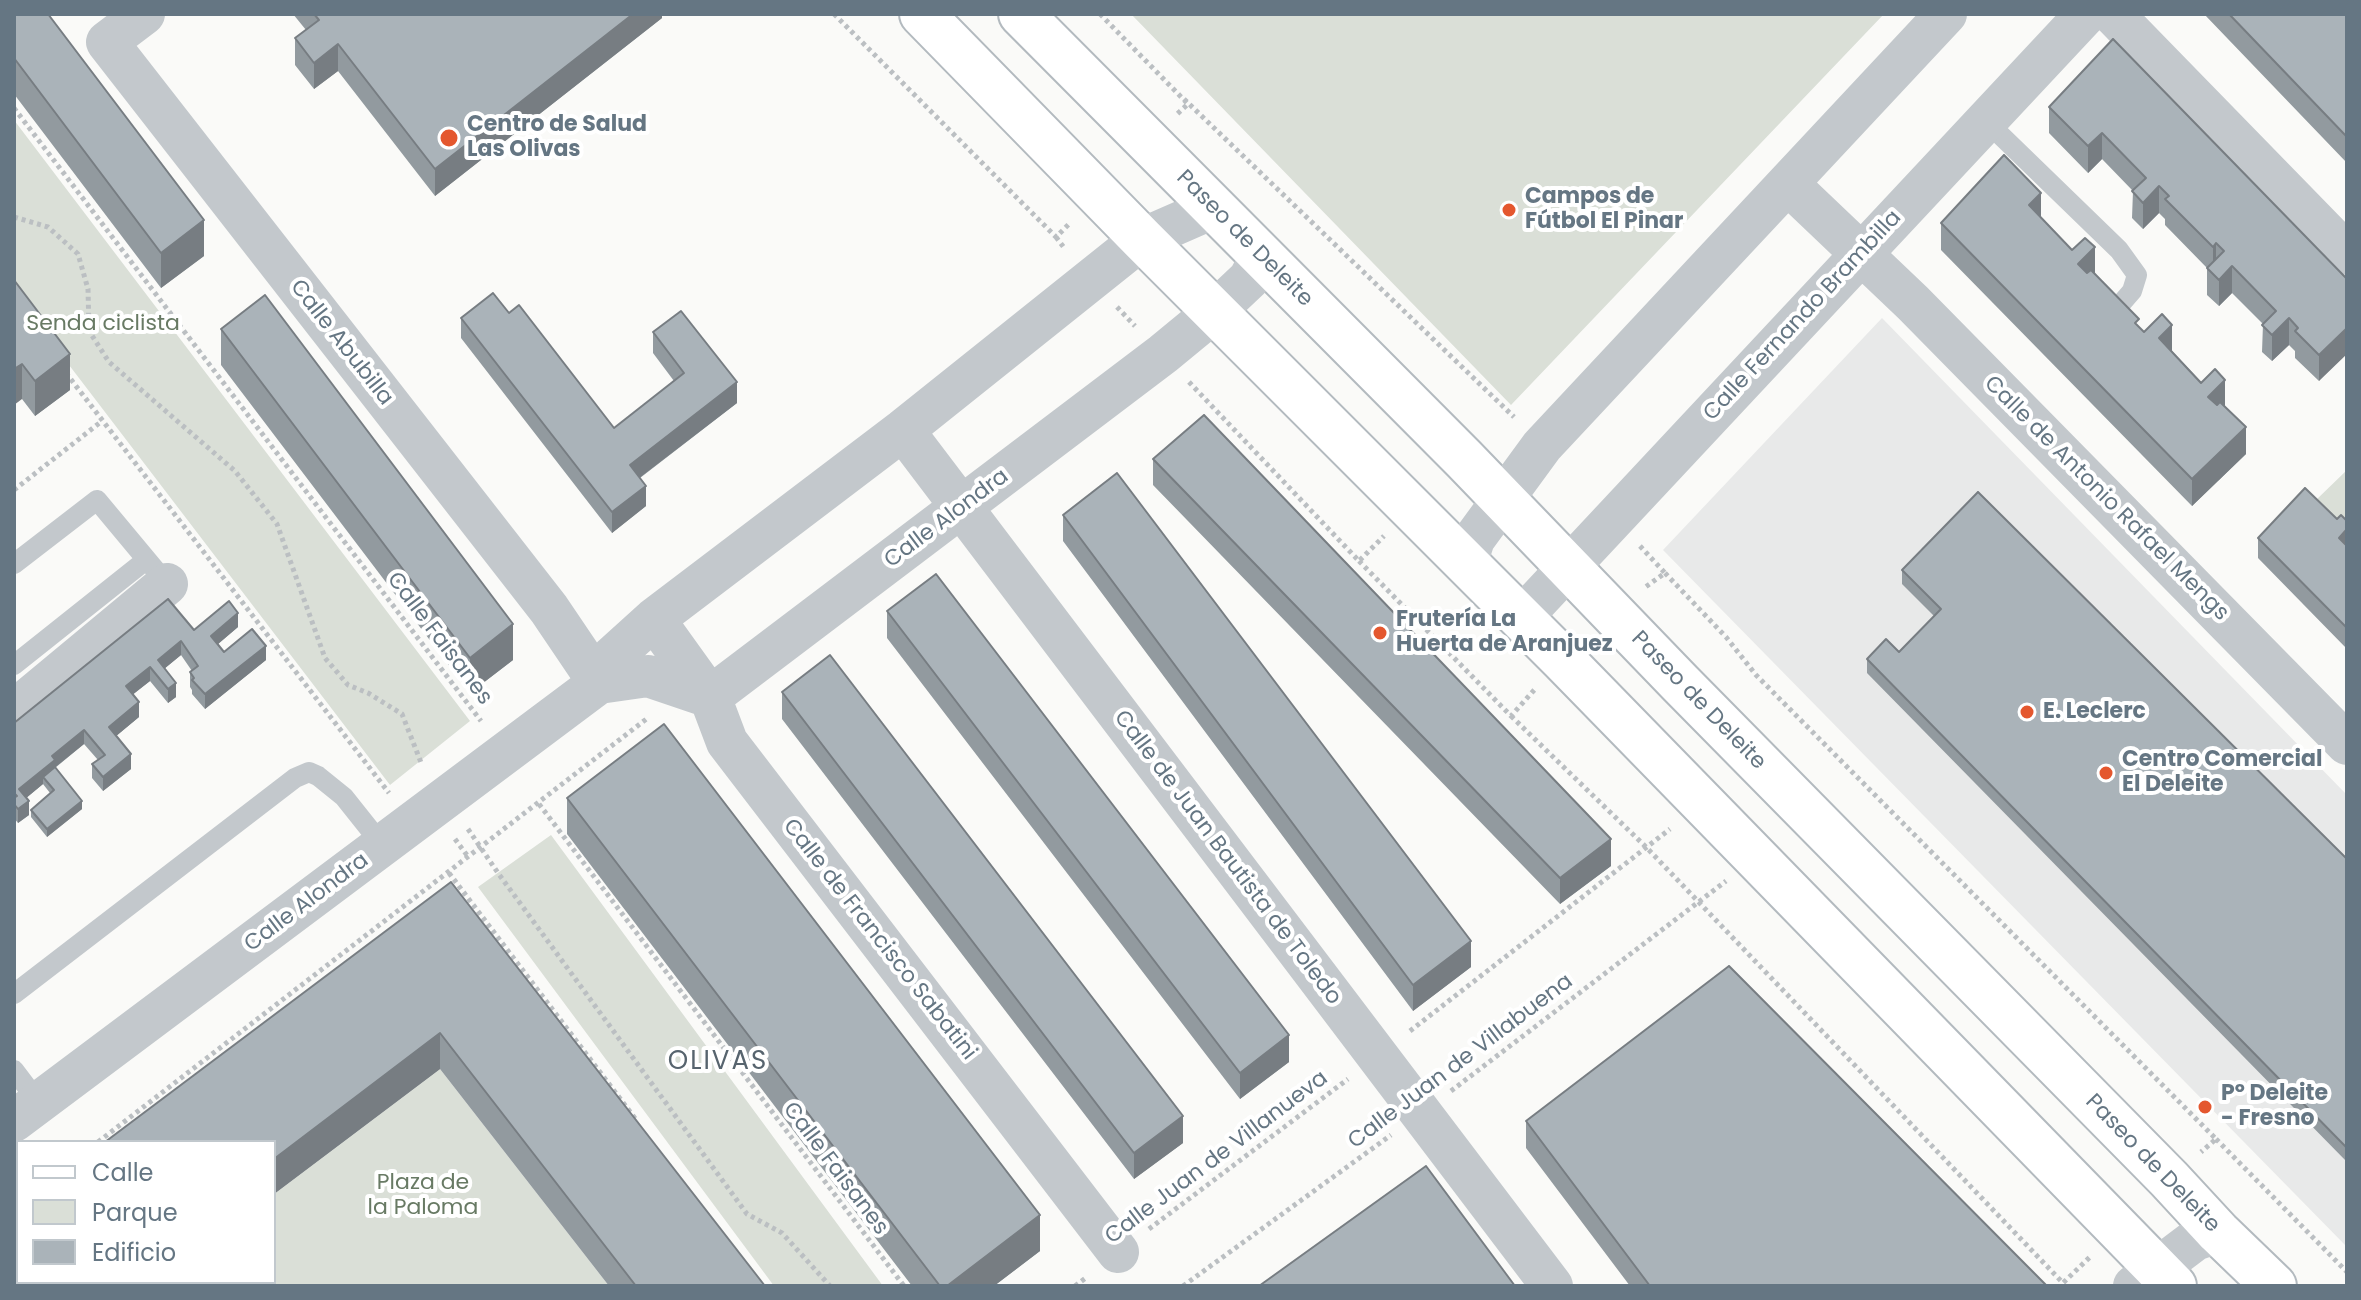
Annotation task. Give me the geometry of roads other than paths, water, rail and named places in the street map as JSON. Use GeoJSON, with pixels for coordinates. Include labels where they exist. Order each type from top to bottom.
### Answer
{"type":"FeatureCollection","features":[{"type":"Feature","properties":{"kind":"main road"},"geometry":{"type":"LineString","coordinates":[[922,14],[1214,312],[1562,659],[2119,1230],[2155,1281]]}},
{"type":"Feature","properties":{"kind":"main road","name":"Paseo de Deleite"},"geometry":{"type":"LineString","coordinates":[[1021,14],[1504,500],[2169,1179],[2266,1283]]}},
{"type":"Feature","properties":{"kind":"street","name":"Calle Abubilla"},"geometry":{"type":"LineString","coordinates":[[144,14],[107,42],[549,609],[599,683]]}},
{"type":"Feature","properties":{"kind":"street"},"geometry":{"type":"LineString","coordinates":[[1466,564],[1474,539],[1542,446],[1946,14]]}},
{"type":"Feature","properties":{"kind":"street","name":"Calle Fernando Brambilla"},"geometry":{"type":"LineString","coordinates":[[1521,618],[2086,14]]}},
{"type":"Feature","properties":{"kind":"street"},"geometry":{"type":"LineString","coordinates":[[2113,14],[2347,254]]}},
{"type":"Feature","properties":{"kind":"street","name":"Calle de Antonio Rafael Mengs"},"geometry":{"type":"LineString","coordinates":[[1788,184],[1863,254],[2347,744]]}},
{"type":"Feature","properties":{"kind":"street","name":"Calle Alondra"},"geometry":{"type":"LineString","coordinates":[[599,683],[612,657],[654,619],[903,430],[1142,239],[1213,208]]}},
{"type":"Feature","properties":{"kind":"street","name":"Calle Alondra"},"geometry":{"type":"LineString","coordinates":[[26,1112],[383,846],[429,779],[599,683],[648,676],[710,697],[1163,354],[1249,279],[1261,257]]}},
{"type":"Feature","properties":{"kind":"street","name":"Calle de Juan Bautista de Toledo"},"geometry":{"type":"LineString","coordinates":[[903,430],[1552,1286]]}},
{"type":"Feature","properties":{"kind":"street"},"geometry":{"type":"LineString","coordinates":[[17,692],[156,572]]}},
{"type":"Feature","properties":{"kind":"street","name":"Calle de Francisco Sabatini"},"geometry":{"type":"LineString","coordinates":[[654,619],[710,697],[727,742],[1118,1252]]}},
{"type":"Feature","properties":{"kind":"street"},"geometry":{"type":"LineString","coordinates":[[2155,1281],[2174,1254],[2195,1240],[2218,1232]]}},
{"type":"Feature","properties":{"kind":"lane"},"geometry":{"type":"LineString","coordinates":[[1986,121],[2119,250],[2137,275],[2132,291],[2119,306]]}},
{"type":"Feature","properties":{"kind":"lane"},"geometry":{"type":"LineString","coordinates":[[14,564],[97,500],[156,572]]}},
{"type":"Feature","properties":{"kind":"lane"},"geometry":{"type":"LineString","coordinates":[[14,994],[295,778],[309,772],[344,797],[383,846]]}},
{"type":"Feature","properties":{"kind":"lane"},"geometry":{"type":"LineString","coordinates":[[14,1070],[26,1112]]}},
{"type":"Feature","properties":{"kind":"place","name":"Centro de Salud Las Olivas"},"geometry":{"type":"Point","coordinates":[449,138]}},
{"type":"Feature","properties":{"kind":"place","name":"Campos de Fútbol El Pinar"},"geometry":{"type":"Point","coordinates":[1509,210]}},
{"type":"Feature","properties":{"kind":"place","name":"Frutería La Huerta de Aranjuez"},"geometry":{"type":"Point","coordinates":[1380,633]}},
{"type":"Feature","properties":{"kind":"place","name":"E. Leclerc"},"geometry":{"type":"Point","coordinates":[2027,712]}},
{"type":"Feature","properties":{"kind":"place","name":"Centro Comercial El Deleite"},"geometry":{"type":"Point","coordinates":[2106,773]}},
{"type":"Feature","properties":{"kind":"place","name":"Pº Deleite - Fresno"},"geometry":{"type":"Point","coordinates":[2205,1107]}},
{"type":"Feature","properties":{"kind":"district","name":"OLIVAS"},"geometry":{"type":"Point","coordinates":[718,1062]}},
{"type":"Feature","properties":{"kind":"park label","name":"Senda ciclista"},"geometry":{"type":"Point","coordinates":[103,324]}},
{"type":"Feature","properties":{"kind":"park label","name":"Plaza de la Paloma"},"geometry":{"type":"Point","coordinates":[423,1196]}}]}
